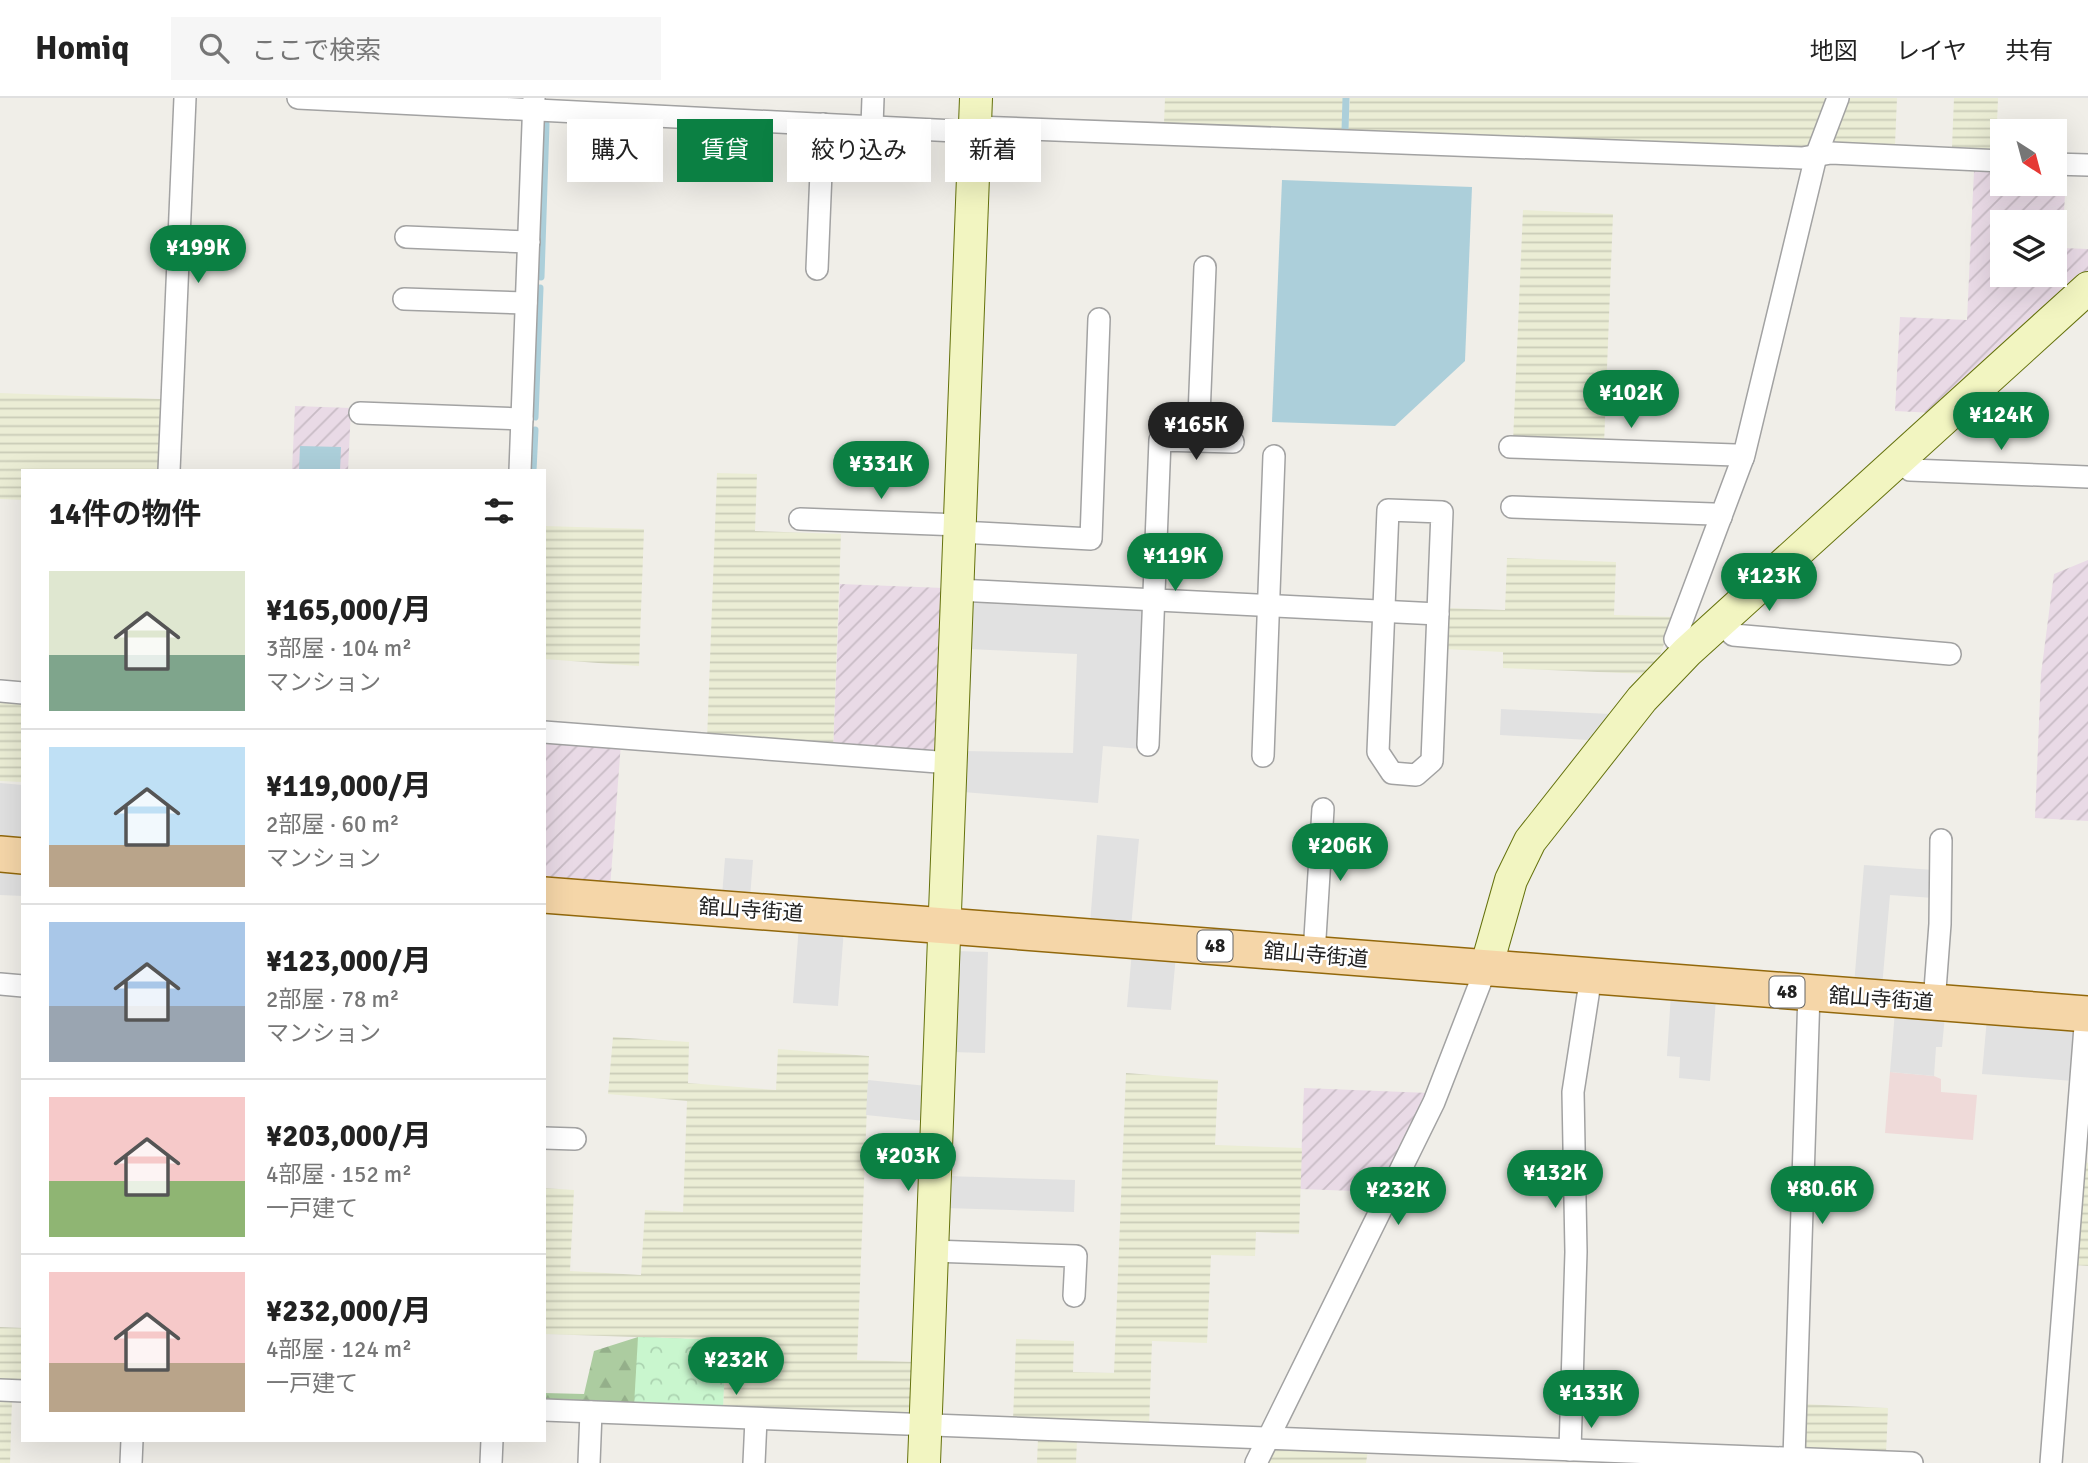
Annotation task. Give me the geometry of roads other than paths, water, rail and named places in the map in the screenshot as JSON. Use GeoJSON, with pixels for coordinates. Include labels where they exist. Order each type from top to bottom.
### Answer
{"type":"FeatureCollection","features":[{"type":"Feature","properties":{"kind":"main road"},"geometry":{"type":"LineString","coordinates":[[0,854],[21,856]]}},
{"type":"Feature","properties":{"kind":"main road","name":"舘山寺街道"},"geometry":{"type":"LineString","coordinates":[[546,895],[2087,1014]]}},
{"type":"Feature","properties":{"kind":"street"},"geometry":{"type":"LineString","coordinates":[[169,469],[185,98]]}},
{"type":"Feature","properties":{"kind":"street"},"geometry":{"type":"LineString","coordinates":[[298,98],[725,108],[792,119]]}},
{"type":"Feature","properties":{"kind":"street"},"geometry":{"type":"LineString","coordinates":[[872,119],[873,98]]}},
{"type":"Feature","properties":{"kind":"street"},"geometry":{"type":"LineString","coordinates":[[1687,652],[1675,639],[1743,458],[1816,156],[1838,98]]}},
{"type":"Feature","properties":{"kind":"street"},"geometry":{"type":"LineString","coordinates":[[520,469],[534,104]]}},
{"type":"Feature","properties":{"kind":"street"},"geometry":{"type":"LineString","coordinates":[[1041,122],[1802,159],[1831,153],[1990,160]]}},
{"type":"Feature","properties":{"kind":"street"},"geometry":{"type":"LineString","coordinates":[[2067,164],[2088,165]]}},
{"type":"Feature","properties":{"kind":"street"},"geometry":{"type":"LineString","coordinates":[[817,269],[821,182]]}},
{"type":"Feature","properties":{"kind":"street"},"geometry":{"type":"LineString","coordinates":[[924,1463],[974,182]]}},
{"type":"Feature","properties":{"kind":"street"},"geometry":{"type":"LineString","coordinates":[[406,237],[529,242]]}},
{"type":"Feature","properties":{"kind":"street"},"geometry":{"type":"LineString","coordinates":[[1198,441],[1205,267]]}},
{"type":"Feature","properties":{"kind":"street"},"geometry":{"type":"LineString","coordinates":[[1256,1463],[1434,1102],[1486,968],[1511,880],[1530,841],[1642,699],[1687,652],[2088,288]]}},
{"type":"Feature","properties":{"kind":"street"},"geometry":{"type":"LineString","coordinates":[[404,299],[526,303]]}},
{"type":"Feature","properties":{"kind":"street"},"geometry":{"type":"LineString","coordinates":[[800,519],[1091,539],[1099,320]]}},
{"type":"Feature","properties":{"kind":"street"},"geometry":{"type":"LineString","coordinates":[[360,413],[522,419]]}},
{"type":"Feature","properties":{"kind":"street"},"geometry":{"type":"LineString","coordinates":[[1148,745],[1160,440],[1233,442]]}},
{"type":"Feature","properties":{"kind":"street"},"geometry":{"type":"LineString","coordinates":[[1510,447],[1735,455],[1743,458]]}},
{"type":"Feature","properties":{"kind":"street"},"geometry":{"type":"LineString","coordinates":[[1263,756],[1274,456]]}},
{"type":"Feature","properties":{"kind":"street"},"geometry":{"type":"LineString","coordinates":[[1900,458],[1910,470],[2088,477]]}},
{"type":"Feature","properties":{"kind":"street"},"geometry":{"type":"LineString","coordinates":[[1512,507],[1713,514],[1721,517]]}},
{"type":"Feature","properties":{"kind":"street"},"geometry":{"type":"LineString","coordinates":[[1388,510],[1442,512],[1432,761],[1416,775],[1392,773],[1378,752],[1384,611],[1388,510]]}},
{"type":"Feature","properties":{"kind":"street"},"geometry":{"type":"LineString","coordinates":[[957,590],[1438,614]]}},
{"type":"Feature","properties":{"kind":"street"},"geometry":{"type":"LineString","coordinates":[[1721,622],[1732,635],[1950,654]]}},
{"type":"Feature","properties":{"kind":"street"},"geometry":{"type":"LineString","coordinates":[[0,691],[21,693]]}},
{"type":"Feature","properties":{"kind":"street"},"geometry":{"type":"LineString","coordinates":[[546,733],[951,764]]}},
{"type":"Feature","properties":{"kind":"street"},"geometry":{"type":"LineString","coordinates":[[1314,954],[1323,809]]}},
{"type":"Feature","properties":{"kind":"street"},"geometry":{"type":"LineString","coordinates":[[1934,1003],[1940,924],[1941,840]]}},
{"type":"Feature","properties":{"kind":"street"},"geometry":{"type":"LineString","coordinates":[[1570,1450],[1576,1252],[1573,1092],[1591,976]]}},
{"type":"Feature","properties":{"kind":"street"},"geometry":{"type":"LineString","coordinates":[[0,985],[21,986]]}},
{"type":"Feature","properties":{"kind":"street"},"geometry":{"type":"LineString","coordinates":[[1794,1458],[1809,993]]}},
{"type":"Feature","properties":{"kind":"street"},"geometry":{"type":"LineString","coordinates":[[2051,1463],[2087,1014]]}},
{"type":"Feature","properties":{"kind":"street"},"geometry":{"type":"LineString","coordinates":[[546,1138],[575,1139]]}},
{"type":"Feature","properties":{"kind":"street"},"geometry":{"type":"LineString","coordinates":[[932,1251],[1076,1256],[1074,1296]]}},
{"type":"Feature","properties":{"kind":"street"},"geometry":{"type":"LineString","coordinates":[[0,1390],[21,1391]]}},
{"type":"Feature","properties":{"kind":"street"},"geometry":{"type":"LineString","coordinates":[[546,1410],[1570,1450],[1647,1458],[1794,1458],[1912,1463]]}},
{"type":"Feature","properties":{"kind":"street"},"geometry":{"type":"LineString","coordinates":[[589,1463],[591,1412]]}},
{"type":"Feature","properties":{"kind":"street"},"geometry":{"type":"LineString","coordinates":[[754,1463],[756,1419]]}},
{"type":"Feature","properties":{"kind":"street"},"geometry":{"type":"LineString","coordinates":[[131,1463],[132,1442]]}},
{"type":"Feature","properties":{"kind":"street"},"geometry":{"type":"LineString","coordinates":[[491,1463],[492,1442]]}},
{"type":"Feature","properties":{"kind":"water"},"geometry":{"type":"Polygon","coordinates":[[[1282,180],[1472,187],[1465,361],[1395,426],[1272,422],[1282,180]]]}},
{"type":"Feature","properties":{"kind":"water"},"geometry":{"type":"Polygon","coordinates":[[[300,446],[341,447],[340,469],[299,469],[300,446]]]}},
{"type":"Feature","properties":{"kind":"waterway"},"geometry":{"type":"LineString","coordinates":[[1345,131],[1346,98]]}},
{"type":"Feature","properties":{"kind":"waterway"},"geometry":{"type":"LineString","coordinates":[[541,277],[546,124]]}},
{"type":"Feature","properties":{"kind":"waterway"},"geometry":{"type":"LineString","coordinates":[[535,417],[540,288]]}},
{"type":"Feature","properties":{"kind":"waterway"},"geometry":{"type":"LineString","coordinates":[[533,469],[535,430]]}}]}
